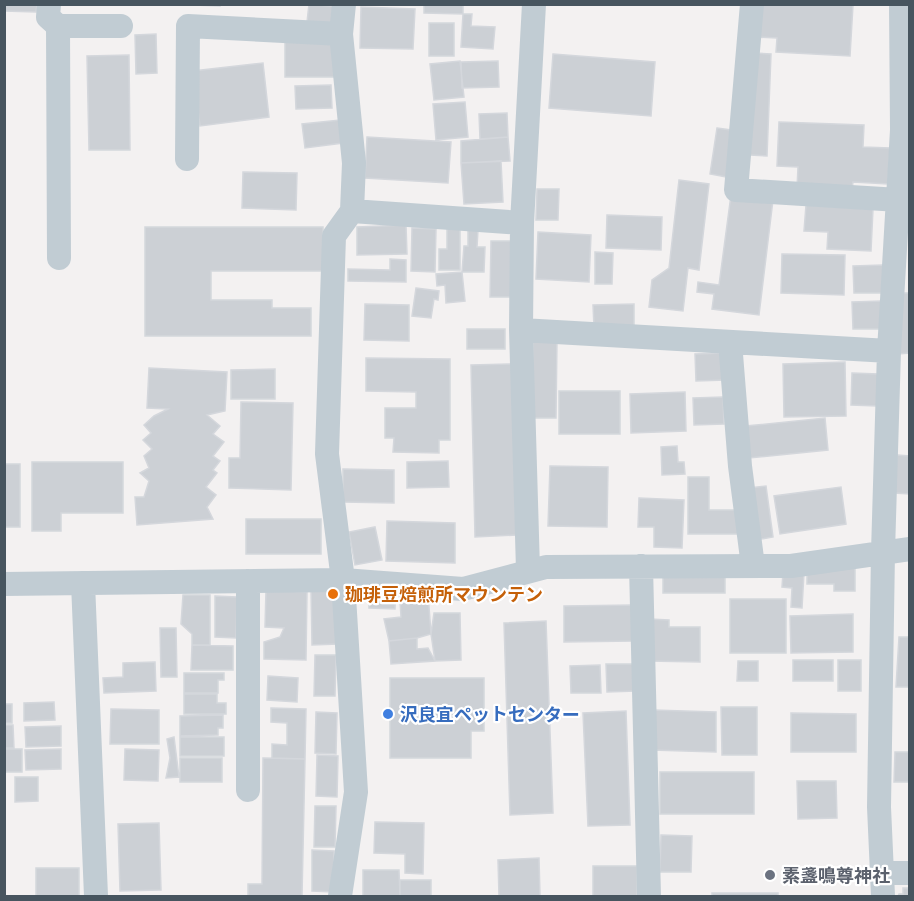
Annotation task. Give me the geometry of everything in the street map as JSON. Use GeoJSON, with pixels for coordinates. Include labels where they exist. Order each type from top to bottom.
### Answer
{"type":"FeatureCollection","features":[{"type":"Feature","properties":{"kind":"street"},"geometry":{"type":"LineString","coordinates":[[340,897],[356,792],[343,580],[327,454],[334,236],[352,211],[354,163],[341,34],[344,4]]}},
{"type":"Feature","properties":{"kind":"street"},"geometry":{"type":"LineString","coordinates":[[528,570],[521,330],[522,223],[534,4]]}},
{"type":"Feature","properties":{"kind":"street"},"geometry":{"type":"LineString","coordinates":[[752,4],[736,190],[899,200]]}},
{"type":"Feature","properties":{"kind":"street"},"geometry":{"type":"LineString","coordinates":[[882,897],[879,807],[883,552],[896,357],[902,130],[901,4]]}},
{"type":"Feature","properties":{"kind":"street"},"geometry":{"type":"LineString","coordinates":[[59,258],[53,15],[121,26]]}},
{"type":"Feature","properties":{"kind":"street"},"geometry":{"type":"LineString","coordinates":[[187,159],[188,26],[341,34]]}},
{"type":"Feature","properties":{"kind":"street"},"geometry":{"type":"LineString","coordinates":[[352,211],[522,223]]}},
{"type":"Feature","properties":{"kind":"street"},"geometry":{"type":"LineString","coordinates":[[521,330],[730,342],[896,357]]}},
{"type":"Feature","properties":{"kind":"street"},"geometry":{"type":"LineString","coordinates":[[730,342],[740,466],[753,566]]}},
{"type":"Feature","properties":{"kind":"street"},"geometry":{"type":"LineString","coordinates":[[4,584],[343,580],[463,589],[546,567],[791,566],[909,549]]}},
{"type":"Feature","properties":{"kind":"street"},"geometry":{"type":"LineString","coordinates":[[641,566],[649,897]]}},
{"type":"Feature","properties":{"kind":"street"},"geometry":{"type":"LineString","coordinates":[[248,581],[248,790]]}},
{"type":"Feature","properties":{"kind":"street"},"geometry":{"type":"LineString","coordinates":[[83,583],[96,897]]}},
{"type":"Feature","properties":{"kind":"street"},"geometry":{"type":"LineString","coordinates":[[882,873],[909,873]]}},
{"type":"Feature","properties":{"kind":"building"},"geometry":{"type":"Polygon","coordinates":[[[4,4],[37,4],[36,12],[4,11],[4,4]]]}},
{"type":"Feature","properties":{"kind":"building"},"geometry":{"type":"Polygon","coordinates":[[[165,4],[220,4],[220,6],[165,4]]]}},
{"type":"Feature","properties":{"kind":"building"},"geometry":{"type":"Polygon","coordinates":[[[309,4],[339,7],[337,25],[307,22],[309,4]]]}},
{"type":"Feature","properties":{"kind":"building"},"geometry":{"type":"Polygon","coordinates":[[[424,4],[463,4],[463,14],[424,13],[424,4]]]}},
{"type":"Feature","properties":{"kind":"building"},"geometry":{"type":"Polygon","coordinates":[[[757,4],[853,5],[850,56],[776,52],[777,38],[755,37],[757,4]]]}},
{"type":"Feature","properties":{"kind":"building"},"geometry":{"type":"Polygon","coordinates":[[[361,7],[415,9],[413,49],[360,48],[361,7]]]}},
{"type":"Feature","properties":{"kind":"building"},"geometry":{"type":"Polygon","coordinates":[[[463,14],[472,14],[471,26],[495,27],[493,49],[461,47],[463,14]]]}},
{"type":"Feature","properties":{"kind":"building"},"geometry":{"type":"Polygon","coordinates":[[[429,23],[454,23],[454,56],[429,56],[429,23]]]}},
{"type":"Feature","properties":{"kind":"building"},"geometry":{"type":"Polygon","coordinates":[[[156,34],[157,73],[136,74],[135,35],[156,34]]]}},
{"type":"Feature","properties":{"kind":"building"},"geometry":{"type":"Polygon","coordinates":[[[285,38],[339,38],[339,77],[285,77],[285,38]]]}},
{"type":"Feature","properties":{"kind":"building"},"geometry":{"type":"Polygon","coordinates":[[[754,53],[771,54],[767,156],[750,155],[754,53]]]}},
{"type":"Feature","properties":{"kind":"building"},"geometry":{"type":"Polygon","coordinates":[[[553,54],[655,62],[651,116],[549,108],[553,54]]]}},
{"type":"Feature","properties":{"kind":"building"},"geometry":{"type":"Polygon","coordinates":[[[129,55],[130,150],[89,150],[87,56],[129,55]]]}},
{"type":"Feature","properties":{"kind":"building"},"geometry":{"type":"Polygon","coordinates":[[[460,61],[464,97],[434,100],[430,64],[460,61]]]}},
{"type":"Feature","properties":{"kind":"building"},"geometry":{"type":"Polygon","coordinates":[[[498,61],[499,87],[462,88],[461,62],[498,61]]]}},
{"type":"Feature","properties":{"kind":"building"},"geometry":{"type":"Polygon","coordinates":[[[263,63],[269,117],[200,126],[193,71],[263,63]]]}},
{"type":"Feature","properties":{"kind":"building"},"geometry":{"type":"Polygon","coordinates":[[[331,85],[332,108],[296,109],[295,86],[331,85]]]}},
{"type":"Feature","properties":{"kind":"building"},"geometry":{"type":"Polygon","coordinates":[[[465,102],[468,137],[436,140],[433,104],[465,102]]]}},
{"type":"Feature","properties":{"kind":"building"},"geometry":{"type":"Polygon","coordinates":[[[507,113],[508,137],[480,139],[479,114],[507,113]]]}},
{"type":"Feature","properties":{"kind":"building"},"geometry":{"type":"Polygon","coordinates":[[[340,120],[343,143],[305,148],[302,124],[340,120]]]}},
{"type":"Feature","properties":{"kind":"building"},"geometry":{"type":"Polygon","coordinates":[[[779,122],[864,125],[863,147],[890,148],[888,184],[853,182],[852,190],[797,188],[798,167],[777,166],[779,122]]]}},
{"type":"Feature","properties":{"kind":"building"},"geometry":{"type":"Polygon","coordinates":[[[717,128],[738,131],[732,178],[710,174],[717,128]]]}},
{"type":"Feature","properties":{"kind":"building"},"geometry":{"type":"Polygon","coordinates":[[[367,137],[451,142],[448,183],[365,178],[367,137]]]}},
{"type":"Feature","properties":{"kind":"building"},"geometry":{"type":"Polygon","coordinates":[[[508,137],[510,161],[461,163],[461,141],[508,137]]]}},
{"type":"Feature","properties":{"kind":"building"},"geometry":{"type":"Polygon","coordinates":[[[501,161],[503,202],[464,204],[461,163],[501,161]]]}},
{"type":"Feature","properties":{"kind":"building"},"geometry":{"type":"Polygon","coordinates":[[[243,172],[297,173],[296,210],[242,208],[243,172]]]}},
{"type":"Feature","properties":{"kind":"building"},"geometry":{"type":"Polygon","coordinates":[[[679,180],[709,184],[699,270],[688,268],[683,311],[649,307],[652,280],[669,268],[679,180]]]}},
{"type":"Feature","properties":{"kind":"building"},"geometry":{"type":"Polygon","coordinates":[[[537,189],[559,189],[558,220],[536,220],[537,189]]]}},
{"type":"Feature","properties":{"kind":"building"},"geometry":{"type":"Polygon","coordinates":[[[731,195],[773,200],[759,315],[712,309],[714,294],[697,292],[698,282],[719,285],[731,195]]]}},
{"type":"Feature","properties":{"kind":"building"},"geometry":{"type":"Polygon","coordinates":[[[806,205],[873,209],[871,251],[827,249],[828,232],[804,231],[806,205]]]}},
{"type":"Feature","properties":{"kind":"building"},"geometry":{"type":"Polygon","coordinates":[[[607,215],[662,217],[661,250],[606,248],[607,215]]]}},
{"type":"Feature","properties":{"kind":"building"},"geometry":{"type":"Polygon","coordinates":[[[406,225],[407,254],[357,255],[357,227],[406,225]]]}},
{"type":"Feature","properties":{"kind":"building"},"geometry":{"type":"Polygon","coordinates":[[[145,227],[323,227],[323,271],[211,271],[211,300],[272,300],[272,308],[311,308],[311,336],[145,336],[145,227]]]}},
{"type":"Feature","properties":{"kind":"building"},"geometry":{"type":"Polygon","coordinates":[[[447,227],[460,228],[460,270],[439,270],[439,249],[447,249],[447,227]]]}},
{"type":"Feature","properties":{"kind":"building"},"geometry":{"type":"Polygon","coordinates":[[[412,228],[436,229],[435,272],[411,271],[412,228]]]}},
{"type":"Feature","properties":{"kind":"building"},"geometry":{"type":"Polygon","coordinates":[[[468,230],[478,230],[477,247],[485,247],[484,272],[462,272],[464,246],[468,246],[468,230]]]}},
{"type":"Feature","properties":{"kind":"building"},"geometry":{"type":"Polygon","coordinates":[[[538,232],[591,235],[589,282],[536,279],[538,232]]]}},
{"type":"Feature","properties":{"kind":"building"},"geometry":{"type":"Polygon","coordinates":[[[491,241],[513,241],[513,297],[490,297],[491,241]]]}},
{"type":"Feature","properties":{"kind":"building"},"geometry":{"type":"Polygon","coordinates":[[[595,252],[613,253],[612,284],[595,284],[595,252]]]}},
{"type":"Feature","properties":{"kind":"building"},"geometry":{"type":"Polygon","coordinates":[[[782,254],[845,255],[844,295],[781,293],[782,254]]]}},
{"type":"Feature","properties":{"kind":"building"},"geometry":{"type":"Polygon","coordinates":[[[390,259],[406,260],[406,282],[348,281],[348,269],[390,270],[390,259]]]}},
{"type":"Feature","properties":{"kind":"building"},"geometry":{"type":"Polygon","coordinates":[[[883,265],[884,293],[854,293],[853,266],[883,265]]]}},
{"type":"Feature","properties":{"kind":"building"},"geometry":{"type":"Polygon","coordinates":[[[462,272],[465,301],[446,303],[445,285],[437,286],[436,274],[462,272]]]}},
{"type":"Feature","properties":{"kind":"building"},"geometry":{"type":"Polygon","coordinates":[[[416,288],[439,291],[438,300],[434,299],[431,318],[412,316],[416,288]]]}},
{"type":"Feature","properties":{"kind":"building"},"geometry":{"type":"Polygon","coordinates":[[[896,293],[910,293],[910,353],[898,354],[896,293]]]}},
{"type":"Feature","properties":{"kind":"building"},"geometry":{"type":"Polygon","coordinates":[[[882,301],[883,329],[853,329],[852,302],[882,301]]]}},
{"type":"Feature","properties":{"kind":"building"},"geometry":{"type":"Polygon","coordinates":[[[365,304],[409,305],[409,341],[364,340],[365,304]]]}},
{"type":"Feature","properties":{"kind":"building"},"geometry":{"type":"Polygon","coordinates":[[[634,304],[634,326],[594,327],[593,305],[634,304]]]}},
{"type":"Feature","properties":{"kind":"building"},"geometry":{"type":"Polygon","coordinates":[[[467,329],[505,329],[505,349],[467,349],[467,329]]]}},
{"type":"Feature","properties":{"kind":"building"},"geometry":{"type":"Polygon","coordinates":[[[533,339],[557,339],[556,418],[533,418],[533,339]]]}},
{"type":"Feature","properties":{"kind":"building"},"geometry":{"type":"Polygon","coordinates":[[[725,353],[726,380],[696,381],[695,354],[725,353]]]}},
{"type":"Feature","properties":{"kind":"building"},"geometry":{"type":"Polygon","coordinates":[[[366,358],[450,359],[450,440],[439,440],[439,453],[393,452],[394,438],[385,438],[385,408],[416,408],[416,392],[366,391],[366,358]]]}},
{"type":"Feature","properties":{"kind":"building"},"geometry":{"type":"Polygon","coordinates":[[[845,362],[846,416],[784,417],[783,364],[845,362]]]}},
{"type":"Feature","properties":{"kind":"building"},"geometry":{"type":"Polygon","coordinates":[[[512,364],[516,535],[475,537],[471,365],[512,364]]]}},
{"type":"Feature","properties":{"kind":"building"},"geometry":{"type":"Polygon","coordinates":[[[149,368],[227,372],[225,411],[207,415],[220,426],[213,434],[224,442],[213,456],[220,461],[213,470],[217,473],[206,487],[216,495],[207,507],[213,519],[137,525],[135,497],[144,497],[149,481],[140,473],[149,468],[144,456],[152,449],[143,440],[151,433],[144,425],[154,416],[168,409],[147,408],[149,368]]]}},
{"type":"Feature","properties":{"kind":"building"},"geometry":{"type":"Polygon","coordinates":[[[275,369],[275,399],[231,399],[231,370],[275,369]]]}},
{"type":"Feature","properties":{"kind":"building"},"geometry":{"type":"Polygon","coordinates":[[[852,373],[878,374],[877,406],[851,405],[852,373]]]}},
{"type":"Feature","properties":{"kind":"building"},"geometry":{"type":"Polygon","coordinates":[[[559,391],[620,391],[620,434],[559,434],[559,391]]]}},
{"type":"Feature","properties":{"kind":"building"},"geometry":{"type":"Polygon","coordinates":[[[685,392],[686,431],[631,433],[630,394],[685,392]]]}},
{"type":"Feature","properties":{"kind":"building"},"geometry":{"type":"Polygon","coordinates":[[[723,397],[724,424],[694,425],[693,398],[723,397]]]}},
{"type":"Feature","properties":{"kind":"building"},"geometry":{"type":"Polygon","coordinates":[[[241,402],[293,403],[291,490],[229,488],[229,458],[240,458],[241,402]]]}},
{"type":"Feature","properties":{"kind":"building"},"geometry":{"type":"Polygon","coordinates":[[[825,418],[828,450],[749,458],[746,426],[825,418]]]}},
{"type":"Feature","properties":{"kind":"building"},"geometry":{"type":"Polygon","coordinates":[[[677,446],[678,462],[684,462],[685,474],[662,475],[661,447],[677,446]]]}},
{"type":"Feature","properties":{"kind":"building"},"geometry":{"type":"Polygon","coordinates":[[[897,455],[910,456],[910,494],[894,493],[897,455]]]}},
{"type":"Feature","properties":{"kind":"building"},"geometry":{"type":"Polygon","coordinates":[[[448,461],[449,487],[407,488],[407,462],[448,461]]]}},
{"type":"Feature","properties":{"kind":"building"},"geometry":{"type":"Polygon","coordinates":[[[32,462],[123,462],[123,513],[61,513],[61,531],[32,531],[32,462]]]}},
{"type":"Feature","properties":{"kind":"building"},"geometry":{"type":"Polygon","coordinates":[[[4,464],[20,464],[20,527],[4,527],[4,464]]]}},
{"type":"Feature","properties":{"kind":"building"},"geometry":{"type":"Polygon","coordinates":[[[550,466],[608,467],[607,527],[548,526],[550,466]]]}},
{"type":"Feature","properties":{"kind":"building"},"geometry":{"type":"Polygon","coordinates":[[[343,469],[394,470],[394,503],[343,502],[343,469]]]}},
{"type":"Feature","properties":{"kind":"building"},"geometry":{"type":"Polygon","coordinates":[[[688,477],[709,477],[709,510],[738,510],[738,534],[688,534],[688,477]]]}},
{"type":"Feature","properties":{"kind":"building"},"geometry":{"type":"Polygon","coordinates":[[[766,486],[773,537],[756,540],[749,488],[766,486]]]}},
{"type":"Feature","properties":{"kind":"building"},"geometry":{"type":"Polygon","coordinates":[[[841,487],[846,524],[780,534],[774,496],[841,487]]]}},
{"type":"Feature","properties":{"kind":"building"},"geometry":{"type":"Polygon","coordinates":[[[639,498],[684,500],[682,548],[654,547],[654,527],[638,527],[639,498]]]}},
{"type":"Feature","properties":{"kind":"building"},"geometry":{"type":"Polygon","coordinates":[[[246,519],[321,519],[321,554],[246,554],[246,519]]]}},
{"type":"Feature","properties":{"kind":"building"},"geometry":{"type":"Polygon","coordinates":[[[387,521],[455,523],[455,563],[386,561],[387,521]]]}},
{"type":"Feature","properties":{"kind":"building"},"geometry":{"type":"Polygon","coordinates":[[[375,527],[382,560],[355,565],[349,532],[375,527]]]}},
{"type":"Feature","properties":{"kind":"building"},"geometry":{"type":"Polygon","coordinates":[[[807,567],[855,567],[855,591],[834,591],[834,584],[807,584],[807,567]]]}},
{"type":"Feature","properties":{"kind":"building"},"geometry":{"type":"Polygon","coordinates":[[[663,572],[725,573],[725,593],[663,593],[663,572]]]}},
{"type":"Feature","properties":{"kind":"building"},"geometry":{"type":"Polygon","coordinates":[[[783,572],[804,573],[802,608],[791,607],[792,588],[782,587],[783,572]]]}},
{"type":"Feature","properties":{"kind":"building"},"geometry":{"type":"Polygon","coordinates":[[[399,584],[428,593],[431,634],[389,641],[384,619],[401,617],[399,584]]]}},
{"type":"Feature","properties":{"kind":"building"},"geometry":{"type":"Polygon","coordinates":[[[337,587],[338,644],[312,645],[311,588],[337,587]]]}},
{"type":"Feature","properties":{"kind":"building"},"geometry":{"type":"Polygon","coordinates":[[[369,589],[396,589],[395,609],[369,608],[369,589]]]}},
{"type":"Feature","properties":{"kind":"building"},"geometry":{"type":"Polygon","coordinates":[[[266,590],[307,592],[306,660],[264,659],[264,642],[280,637],[284,628],[265,627],[266,590]]]}},
{"type":"Feature","properties":{"kind":"building"},"geometry":{"type":"Polygon","coordinates":[[[183,595],[210,595],[210,645],[192,645],[192,634],[181,624],[183,595]]]}},
{"type":"Feature","properties":{"kind":"building"},"geometry":{"type":"Polygon","coordinates":[[[215,596],[237,597],[236,638],[215,637],[215,596]]]}},
{"type":"Feature","properties":{"kind":"building"},"geometry":{"type":"Polygon","coordinates":[[[730,599],[786,599],[786,653],[730,653],[730,599]]]}},
{"type":"Feature","properties":{"kind":"building"},"geometry":{"type":"Polygon","coordinates":[[[634,605],[634,641],[564,642],[564,606],[634,605]]]}},
{"type":"Feature","properties":{"kind":"building"},"geometry":{"type":"Polygon","coordinates":[[[434,613],[460,613],[461,660],[435,661],[431,634],[434,613]]]}},
{"type":"Feature","properties":{"kind":"building"},"geometry":{"type":"Polygon","coordinates":[[[853,614],[853,652],[791,653],[790,616],[853,614]]]}},
{"type":"Feature","properties":{"kind":"building"},"geometry":{"type":"Polygon","coordinates":[[[649,619],[669,620],[669,627],[700,627],[700,662],[648,661],[649,619]]]}},
{"type":"Feature","properties":{"kind":"building"},"geometry":{"type":"Polygon","coordinates":[[[546,621],[553,813],[510,815],[504,623],[546,621]]]}},
{"type":"Feature","properties":{"kind":"building"},"geometry":{"type":"Polygon","coordinates":[[[160,628],[176,628],[177,677],[161,677],[160,628]]]}},
{"type":"Feature","properties":{"kind":"building"},"geometry":{"type":"Polygon","coordinates":[[[899,637],[910,637],[910,687],[896,687],[899,637]]]}},
{"type":"Feature","properties":{"kind":"building"},"geometry":{"type":"Polygon","coordinates":[[[417,638],[417,649],[428,648],[435,661],[391,664],[389,641],[417,638]]]}},
{"type":"Feature","properties":{"kind":"building"},"geometry":{"type":"Polygon","coordinates":[[[192,645],[233,646],[233,670],[191,670],[192,645]]]}},
{"type":"Feature","properties":{"kind":"building"},"geometry":{"type":"Polygon","coordinates":[[[315,655],[336,655],[335,696],[314,696],[315,655]]]}},
{"type":"Feature","properties":{"kind":"building"},"geometry":{"type":"Polygon","coordinates":[[[793,660],[833,660],[833,681],[793,681],[793,660]]]}},
{"type":"Feature","properties":{"kind":"building"},"geometry":{"type":"Polygon","coordinates":[[[838,660],[861,660],[861,691],[838,691],[838,660]]]}},
{"type":"Feature","properties":{"kind":"building"},"geometry":{"type":"Polygon","coordinates":[[[738,661],[758,661],[758,681],[737,681],[738,661]]]}},
{"type":"Feature","properties":{"kind":"building"},"geometry":{"type":"Polygon","coordinates":[[[155,662],[156,691],[104,693],[103,678],[123,677],[123,663],[155,662]]]}},
{"type":"Feature","properties":{"kind":"building"},"geometry":{"type":"Polygon","coordinates":[[[606,664],[636,664],[636,691],[607,692],[606,664]]]}},
{"type":"Feature","properties":{"kind":"building"},"geometry":{"type":"Polygon","coordinates":[[[600,665],[601,693],[571,693],[570,666],[600,665]]]}},
{"type":"Feature","properties":{"kind":"building"},"geometry":{"type":"Polygon","coordinates":[[[184,673],[224,673],[224,680],[218,680],[218,693],[184,693],[184,673]]]}},
{"type":"Feature","properties":{"kind":"building"},"geometry":{"type":"Polygon","coordinates":[[[268,676],[298,678],[297,702],[267,700],[268,676]]]}},
{"type":"Feature","properties":{"kind":"building"},"geometry":{"type":"Polygon","coordinates":[[[390,678],[484,678],[484,731],[471,731],[471,758],[390,758],[390,678]]]}},
{"type":"Feature","properties":{"kind":"building"},"geometry":{"type":"Polygon","coordinates":[[[184,694],[217,694],[217,703],[226,703],[226,714],[184,714],[184,694]]]}},
{"type":"Feature","properties":{"kind":"building"},"geometry":{"type":"Polygon","coordinates":[[[54,702],[55,720],[24,721],[24,703],[54,702]]]}},
{"type":"Feature","properties":{"kind":"building"},"geometry":{"type":"Polygon","coordinates":[[[4,704],[12,704],[12,723],[4,723],[4,704]]]}},
{"type":"Feature","properties":{"kind":"building"},"geometry":{"type":"Polygon","coordinates":[[[721,707],[757,707],[757,755],[722,755],[721,707]]]}},
{"type":"Feature","properties":{"kind":"building"},"geometry":{"type":"Polygon","coordinates":[[[271,708],[306,709],[305,759],[272,758],[272,744],[287,745],[287,723],[271,722],[271,708]]]}},
{"type":"Feature","properties":{"kind":"building"},"geometry":{"type":"Polygon","coordinates":[[[111,709],[159,710],[159,744],[110,744],[111,709]]]}},
{"type":"Feature","properties":{"kind":"building"},"geometry":{"type":"Polygon","coordinates":[[[653,710],[716,712],[716,752],[652,750],[653,710]]]}},
{"type":"Feature","properties":{"kind":"building"},"geometry":{"type":"Polygon","coordinates":[[[626,711],[630,825],[588,826],[583,713],[626,711]]]}},
{"type":"Feature","properties":{"kind":"building"},"geometry":{"type":"Polygon","coordinates":[[[316,712],[337,713],[336,754],[315,753],[316,712]]]}},
{"type":"Feature","properties":{"kind":"building"},"geometry":{"type":"Polygon","coordinates":[[[791,713],[856,714],[856,752],[791,752],[791,713]]]}},
{"type":"Feature","properties":{"kind":"building"},"geometry":{"type":"Polygon","coordinates":[[[223,715],[223,728],[218,728],[218,735],[180,736],[180,716],[223,715]]]}},
{"type":"Feature","properties":{"kind":"building"},"geometry":{"type":"Polygon","coordinates":[[[4,725],[13,725],[14,748],[4,748],[4,725]]]}},
{"type":"Feature","properties":{"kind":"building"},"geometry":{"type":"Polygon","coordinates":[[[61,726],[61,746],[26,747],[25,727],[61,726]]]}},
{"type":"Feature","properties":{"kind":"building"},"geometry":{"type":"Polygon","coordinates":[[[174,737],[179,777],[166,778],[170,758],[167,739],[174,737]]]}},
{"type":"Feature","properties":{"kind":"building"},"geometry":{"type":"Polygon","coordinates":[[[180,737],[224,737],[224,756],[180,756],[180,737]]]}},
{"type":"Feature","properties":{"kind":"building"},"geometry":{"type":"Polygon","coordinates":[[[4,749],[22,749],[22,772],[4,772],[4,749]]]}},
{"type":"Feature","properties":{"kind":"building"},"geometry":{"type":"Polygon","coordinates":[[[61,749],[61,769],[26,770],[25,750],[61,749]]]}},
{"type":"Feature","properties":{"kind":"building"},"geometry":{"type":"Polygon","coordinates":[[[125,749],[159,750],[158,781],[124,780],[125,749]]]}},
{"type":"Feature","properties":{"kind":"building"},"geometry":{"type":"Polygon","coordinates":[[[895,752],[910,752],[910,782],[894,782],[895,752]]]}},
{"type":"Feature","properties":{"kind":"building"},"geometry":{"type":"Polygon","coordinates":[[[317,755],[338,756],[337,797],[316,796],[317,755]]]}},
{"type":"Feature","properties":{"kind":"building"},"geometry":{"type":"Polygon","coordinates":[[[180,758],[222,758],[222,782],[180,782],[180,758]]]}},
{"type":"Feature","properties":{"kind":"building"},"geometry":{"type":"Polygon","coordinates":[[[263,758],[305,759],[302,896],[248,896],[248,884],[262,884],[263,758]]]}},
{"type":"Feature","properties":{"kind":"building"},"geometry":{"type":"Polygon","coordinates":[[[660,772],[754,772],[754,814],[660,814],[660,772]]]}},
{"type":"Feature","properties":{"kind":"building"},"geometry":{"type":"Polygon","coordinates":[[[15,777],[38,777],[38,801],[15,802],[15,777]]]}},
{"type":"Feature","properties":{"kind":"building"},"geometry":{"type":"Polygon","coordinates":[[[797,781],[836,781],[837,818],[798,819],[797,781]]]}},
{"type":"Feature","properties":{"kind":"building"},"geometry":{"type":"Polygon","coordinates":[[[315,806],[336,806],[335,847],[314,847],[315,806]]]}},
{"type":"Feature","properties":{"kind":"building"},"geometry":{"type":"Polygon","coordinates":[[[375,822],[424,823],[423,874],[405,873],[405,854],[374,853],[375,822]]]}},
{"type":"Feature","properties":{"kind":"building"},"geometry":{"type":"Polygon","coordinates":[[[159,823],[161,890],[120,891],[118,824],[159,823]]]}},
{"type":"Feature","properties":{"kind":"building"},"geometry":{"type":"Polygon","coordinates":[[[661,835],[692,836],[691,872],[660,872],[661,835]]]}},
{"type":"Feature","properties":{"kind":"building"},"geometry":{"type":"Polygon","coordinates":[[[312,850],[334,851],[333,892],[312,891],[312,850]]]}},
{"type":"Feature","properties":{"kind":"building"},"geometry":{"type":"Polygon","coordinates":[[[539,858],[540,896],[499,896],[498,860],[539,858]]]}},
{"type":"Feature","properties":{"kind":"building"},"geometry":{"type":"Polygon","coordinates":[[[593,866],[637,866],[637,896],[593,896],[593,866]]]}},
{"type":"Feature","properties":{"kind":"building"},"geometry":{"type":"Polygon","coordinates":[[[36,868],[79,868],[79,896],[36,896],[36,868]]]}},
{"type":"Feature","properties":{"kind":"building"},"geometry":{"type":"Polygon","coordinates":[[[363,870],[399,870],[400,896],[363,896],[363,870]]]}},
{"type":"Feature","properties":{"kind":"building"},"geometry":{"type":"Polygon","coordinates":[[[400,880],[431,880],[431,896],[400,896],[400,880]]]}},
{"type":"Feature","properties":{"kind":"building"},"geometry":{"type":"Polygon","coordinates":[[[903,888],[910,888],[910,896],[898,896],[903,894],[903,888]]]}},
{"type":"Feature","properties":{"kind":"building"},"geometry":{"type":"Polygon","coordinates":[[[712,893],[778,893],[778,896],[712,896],[712,893]]]}},
{"type":"Feature","properties":{"kind":"place","name":"珈琲豆焙煎所マウンテン"},"geometry":{"type":"Point","coordinates":[333,594]}},
{"type":"Feature","properties":{"kind":"place","name":"沢良宜ペットセンター"},"geometry":{"type":"Point","coordinates":[388,714]}},
{"type":"Feature","properties":{"kind":"place","name":"素盞鳴尊神社"},"geometry":{"type":"Point","coordinates":[770,875]}}]}
